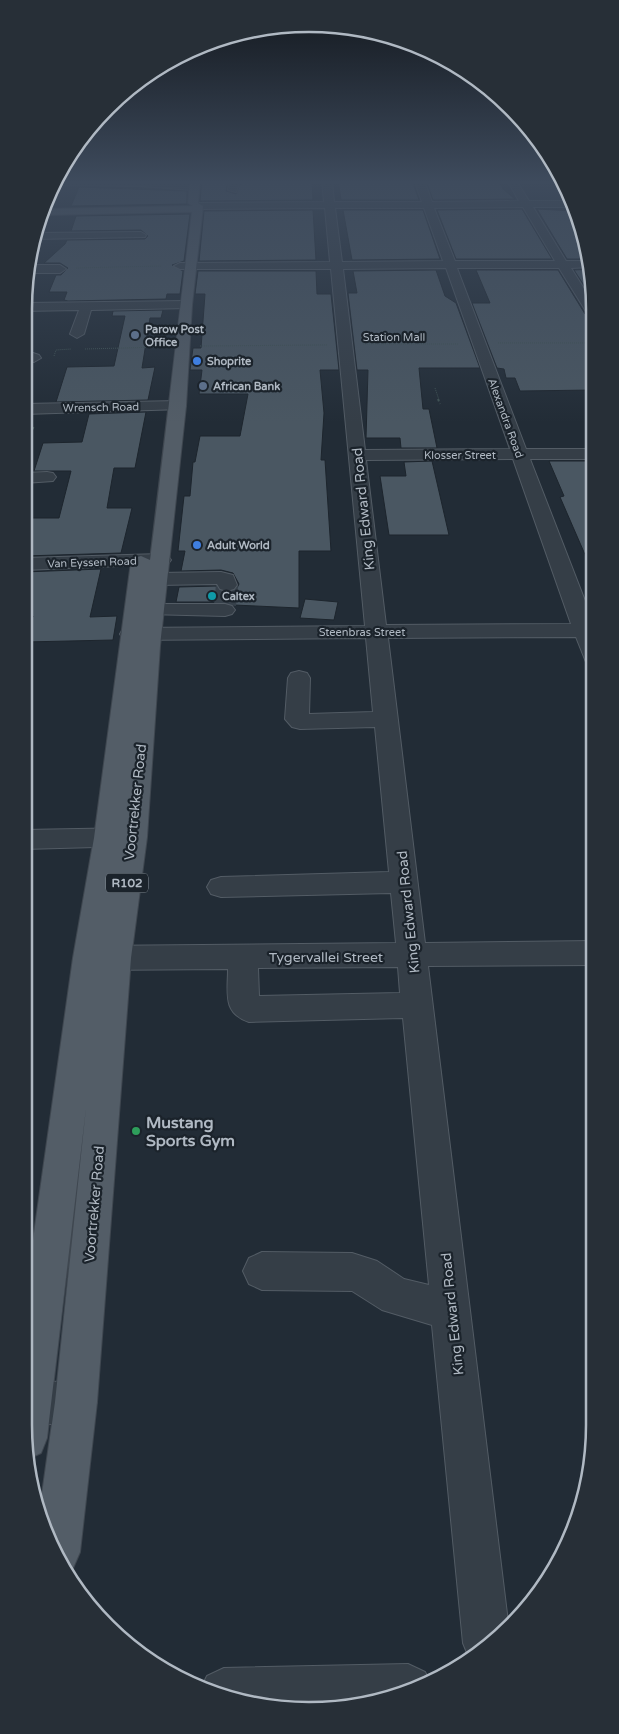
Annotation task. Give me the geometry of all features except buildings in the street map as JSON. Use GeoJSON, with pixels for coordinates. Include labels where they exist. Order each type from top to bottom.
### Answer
{"type":"FeatureCollection","features":[{"type":"Feature","properties":{"kind":"main road","name":"Voortrekker Road"},"geometry":{"type":"LineString","coordinates":[[32,1385],[121,837],[153,567],[186,261]]}},
{"type":"Feature","properties":{"kind":"main road","name":"Voortrekker Road"},"geometry":{"type":"LineString","coordinates":[[58,1541],[76,1402],[102,958]]}},
{"type":"Feature","properties":{"kind":"street","name":"King Edward Road"},"geometry":{"type":"LineString","coordinates":[[337,261],[486,1637]]}},
{"type":"Feature","properties":{"kind":"street","name":"Alexandra Road"},"geometry":{"type":"LineString","coordinates":[[449,261],[520,454],[586,622]]}},
{"type":"Feature","properties":{"kind":"street"},"geometry":{"type":"LineString","coordinates":[[562,261],[586,301]]}},
{"type":"Feature","properties":{"kind":"street"},"geometry":{"type":"LineString","coordinates":[[185,266],[582,264]]}},
{"type":"Feature","properties":{"kind":"street"},"geometry":{"type":"LineString","coordinates":[[36,269],[66,268]]}},
{"type":"Feature","properties":{"kind":"street"},"geometry":{"type":"LineString","coordinates":[[32,308],[180,305]]}},
{"type":"Feature","properties":{"kind":"street"},"geometry":{"type":"LineString","coordinates":[[77,334],[86,307]]}},
{"type":"Feature","properties":{"kind":"street","name":"Wrensch Road"},"geometry":{"type":"LineString","coordinates":[[32,409],[171,406]]}},
{"type":"Feature","properties":{"kind":"street","name":"Klosser Street"},"geometry":{"type":"LineString","coordinates":[[357,455],[586,454]]}},
{"type":"Feature","properties":{"kind":"street"},"geometry":{"type":"LineString","coordinates":[[32,478],[47,477]]}},
{"type":"Feature","properties":{"kind":"street","name":"Van Eyssen Road"},"geometry":{"type":"LineString","coordinates":[[32,564],[153,567],[225,595]]}},
{"type":"Feature","properties":{"kind":"street"},"geometry":{"type":"LineString","coordinates":[[145,626],[225,595],[223,633]]}},
{"type":"Feature","properties":{"kind":"street","name":"Steenbras Street"},"geometry":{"type":"LineString","coordinates":[[145,626],[223,633],[586,630]]}},
{"type":"Feature","properties":{"kind":"street"},"geometry":{"type":"LineString","coordinates":[[299,678],[297,719],[300,722],[387,719]]}},
{"type":"Feature","properties":{"kind":"street"},"geometry":{"type":"LineString","coordinates":[[32,840],[121,837]]}},
{"type":"Feature","properties":{"kind":"street"},"geometry":{"type":"LineString","coordinates":[[221,887],[404,882]]}},
{"type":"Feature","properties":{"kind":"street","name":"Tygervallei Street"},"geometry":{"type":"LineString","coordinates":[[102,958],[412,957],[586,953]]}},
{"type":"Feature","properties":{"kind":"street"},"geometry":{"type":"LineString","coordinates":[[243,958],[244,1005],[249,1009],[418,1006]]}},
{"type":"Feature","properties":{"kind":"street"},"geometry":{"type":"LineString","coordinates":[[262,1271],[352,1272],[364,1275],[396,1296],[451,1310]]}},
{"type":"Feature","properties":{"kind":"street"},"geometry":{"type":"LineString","coordinates":[[32,1415],[76,1402]]}},
{"type":"Feature","properties":{"kind":"street"},"geometry":{"type":"LineString","coordinates":[[241,1693],[387,1690]]}},
{"type":"Feature","properties":{"kind":"path"},"geometry":{"type":"LineString","coordinates":[[66,268],[185,266]]}},
{"type":"Feature","properties":{"kind":"path","name":"Station Mall"},"geometry":{"type":"LineString","coordinates":[[195,346],[586,343]]}},
{"type":"Feature","properties":{"kind":"path"},"geometry":{"type":"LineString","coordinates":[[84,349],[161,347]]}},
{"type":"Feature","properties":{"kind":"path"},"geometry":{"type":"LineString","coordinates":[[54,356],[56,350],[75,349]]}},
{"type":"Feature","properties":{"kind":"path"},"geometry":{"type":"LineString","coordinates":[[435,388],[440,404]]}},
{"type":"Feature","properties":{"kind":"path"},"geometry":{"type":"LineString","coordinates":[[32,434],[37,419]]}},
{"type":"Feature","properties":{"kind":"tunnel"},"geometry":{"type":"LineString","coordinates":[[225,605],[227,585]]}},
{"type":"Feature","properties":{"kind":"place","name":"Parow Post Office"},"geometry":{"type":"Point","coordinates":[135,335]}},
{"type":"Feature","properties":{"kind":"place","name":"Shoprite"},"geometry":{"type":"Point","coordinates":[197,361]}},
{"type":"Feature","properties":{"kind":"place","name":"African Bank"},"geometry":{"type":"Point","coordinates":[203,386]}},
{"type":"Feature","properties":{"kind":"place","name":"Adult World"},"geometry":{"type":"Point","coordinates":[197,545]}},
{"type":"Feature","properties":{"kind":"place","name":"Caltex"},"geometry":{"type":"Point","coordinates":[212,596]}},
{"type":"Feature","properties":{"kind":"place","name":"Mustang Sports Gym"},"geometry":{"type":"Point","coordinates":[136,1131]}}]}
